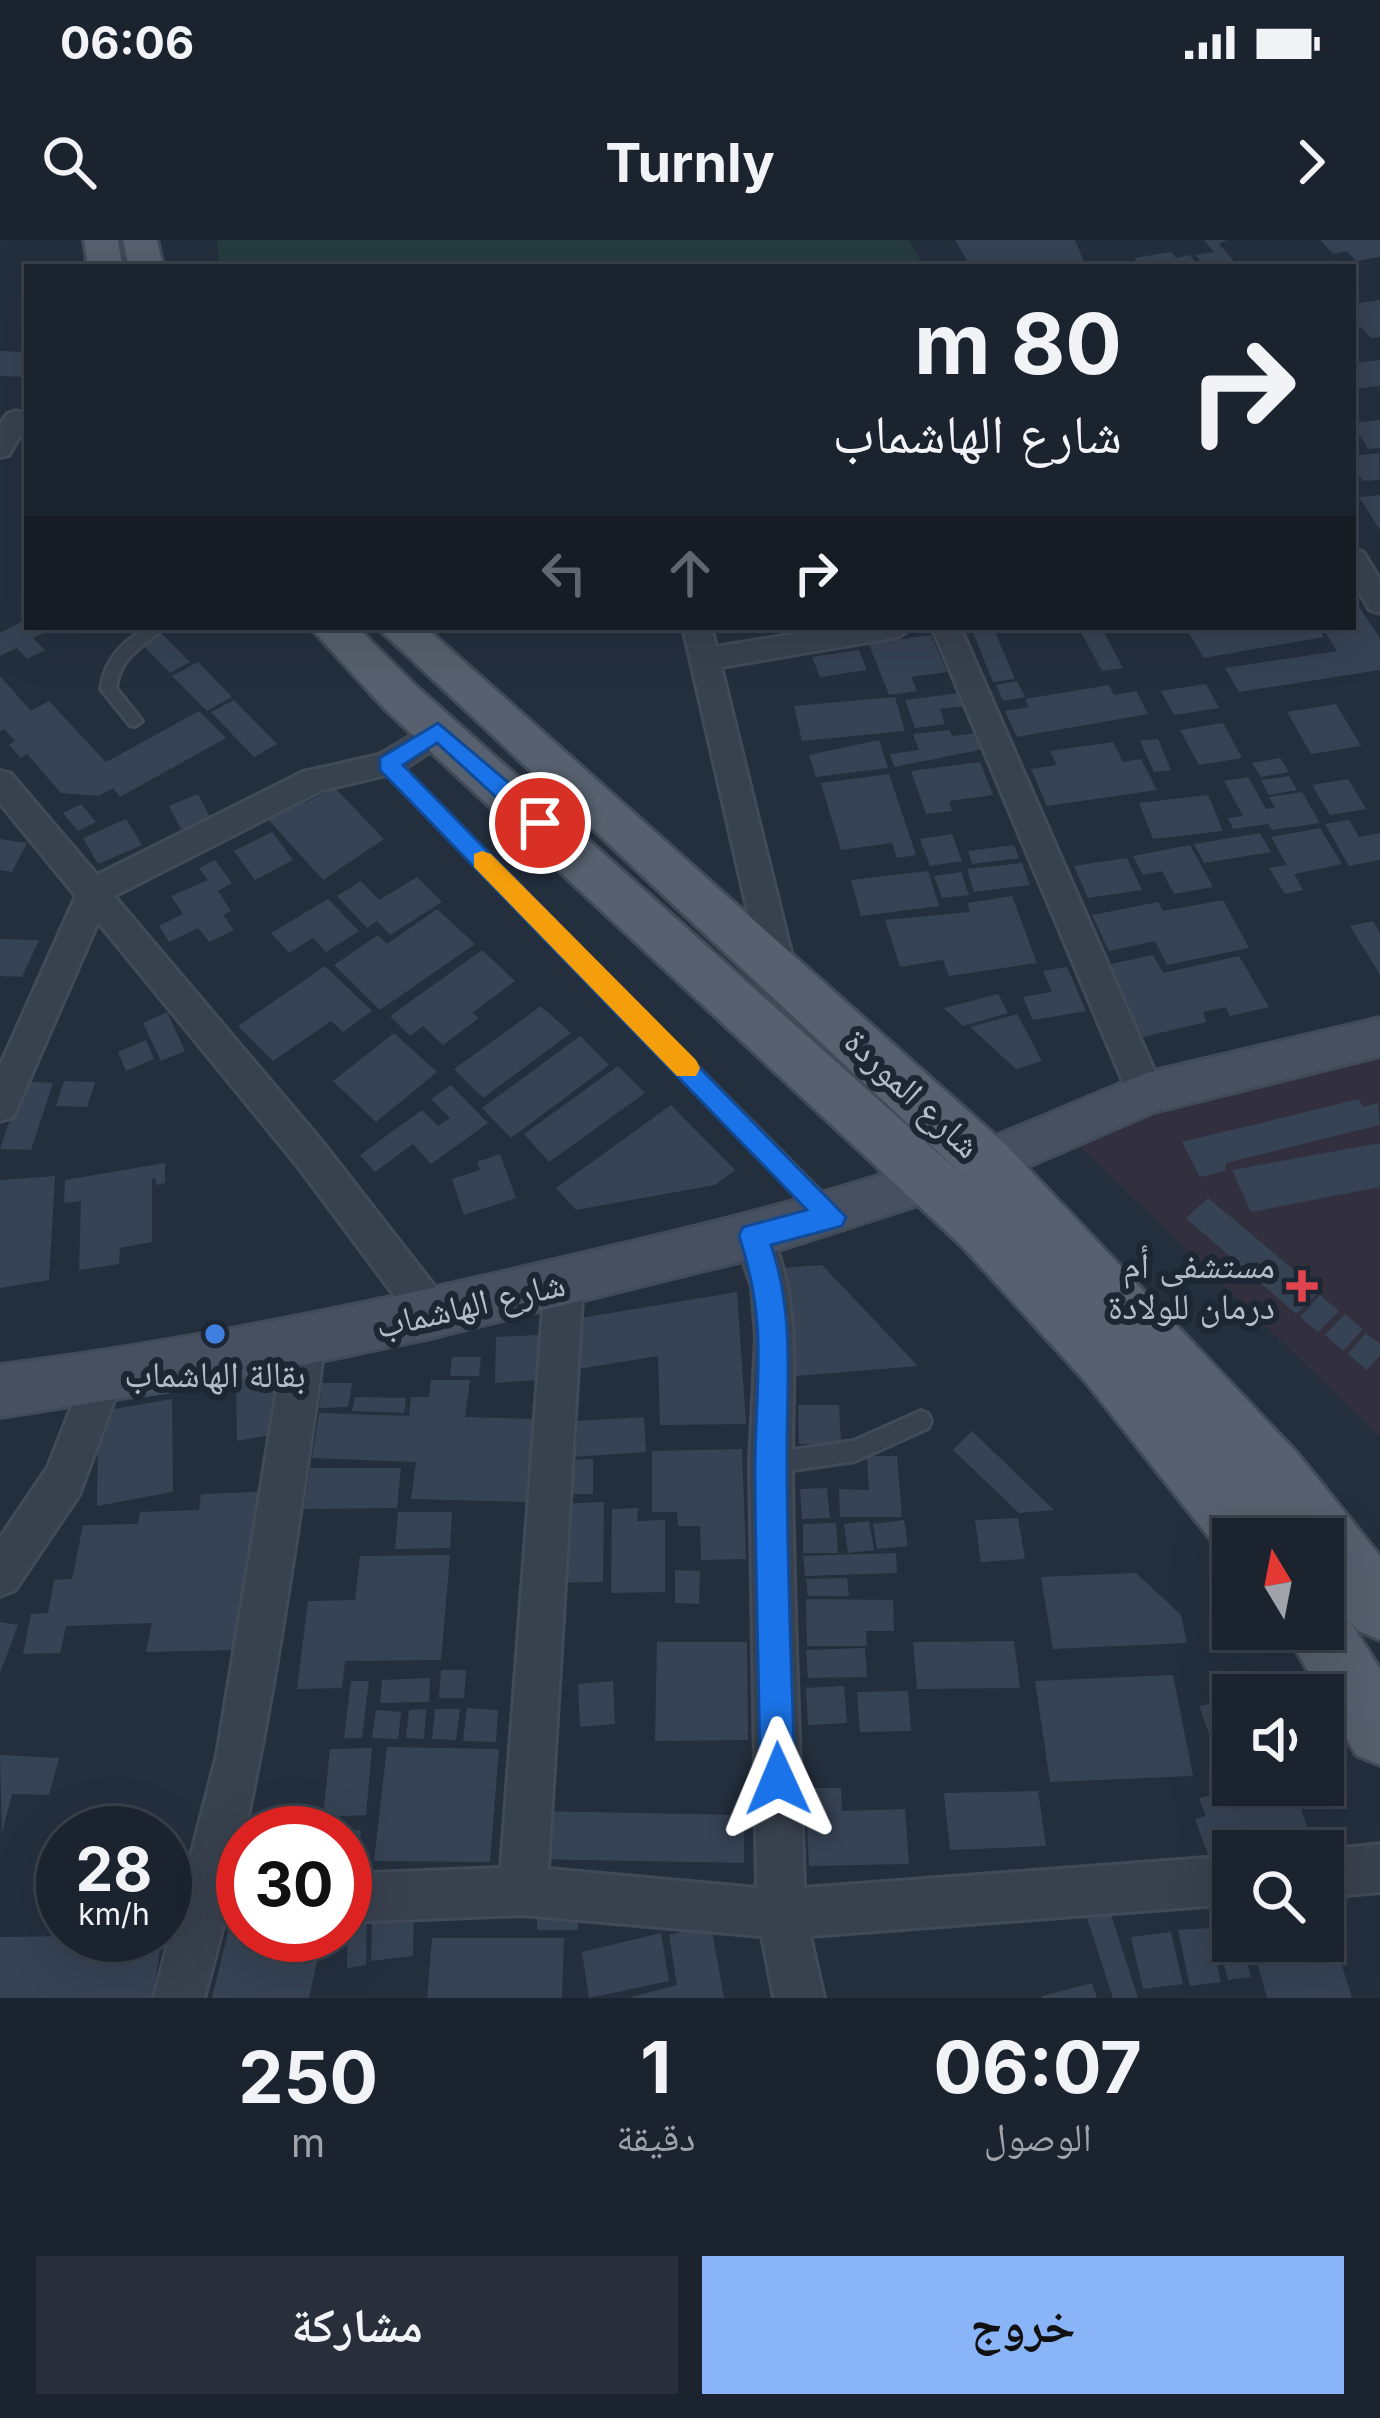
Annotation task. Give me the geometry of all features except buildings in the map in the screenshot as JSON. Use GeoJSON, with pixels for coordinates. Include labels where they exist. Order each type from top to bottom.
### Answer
{"type":"FeatureCollection","features":[{"type":"Feature","properties":{"kind":"main road","name":"شارع الموردة"},"geometry":{"type":"LineString","coordinates":[[335,630],[778,969],[987,1162],[1275,1475],[1380,1606]]}},
{"type":"Feature","properties":{"kind":"main road","name":"شارع الموردة"},"geometry":{"type":"LineString","coordinates":[[399,630],[427,698],[932,1180],[1106,1361],[1233,1518]]}},
{"type":"Feature","properties":{"kind":"main road"},"geometry":{"type":"LineString","coordinates":[[1330,1650],[1380,1731]]}},
{"type":"Feature","properties":{"kind":"street"},"geometry":{"type":"LineString","coordinates":[[0,449],[14,419]]}},
{"type":"Feature","properties":{"kind":"street"},"geometry":{"type":"LineString","coordinates":[[1356,563],[1380,603]]}},
{"type":"Feature","properties":{"kind":"street"},"geometry":{"type":"LineString","coordinates":[[698,630],[778,969]]}},
{"type":"Feature","properties":{"kind":"street"},"geometry":{"type":"LineString","coordinates":[[706,659],[880,630]]}},
{"type":"Feature","properties":{"kind":"street"},"geometry":{"type":"LineString","coordinates":[[947,630],[1146,1094]]}},
{"type":"Feature","properties":{"kind":"street"},"geometry":{"type":"LineString","coordinates":[[0,1106],[95,892],[314,779],[388,764],[427,698]]}},
{"type":"Feature","properties":{"kind":"street"},"geometry":{"type":"LineString","coordinates":[[0,782],[310,1154],[432,1314]]}},
{"type":"Feature","properties":{"kind":"street"},"geometry":{"type":"LineString","coordinates":[[987,1162],[1146,1094],[1380,1037]]}},
{"type":"Feature","properties":{"kind":"street","name":"شارع الهاشماب"},"geometry":{"type":"LineString","coordinates":[[0,1391],[102,1379],[432,1314],[832,1217],[932,1180]]}},
{"type":"Feature","properties":{"kind":"street"},"geometry":{"type":"LineString","coordinates":[[754,1236],[771,1287],[776,1336],[771,1463],[781,1914],[799,1998]]}},
{"type":"Feature","properties":{"kind":"street"},"geometry":{"type":"LineString","coordinates":[[524,1891],[564,1282]]}},
{"type":"Feature","properties":{"kind":"street"},"geometry":{"type":"LineString","coordinates":[[238,1806],[305,1341]]}},
{"type":"Feature","properties":{"kind":"street"},"geometry":{"type":"LineString","coordinates":[[0,1575],[64,1480],[102,1379]]}},
{"type":"Feature","properties":{"kind":"street"},"geometry":{"type":"LineString","coordinates":[[1344,1871],[1380,1868]]}},
{"type":"Feature","properties":{"kind":"street"},"geometry":{"type":"LineString","coordinates":[[372,1897],[524,1891],[781,1914],[1212,1882]]}},
{"type":"Feature","properties":{"kind":"street"},"geometry":{"type":"LineString","coordinates":[[179,1998],[216,1924]]}},
{"type":"Feature","properties":{"kind":"lane"},"geometry":{"type":"LineString","coordinates":[[135,721],[108,689],[109,667],[132,642],[153,630]]}},
{"type":"Feature","properties":{"kind":"lane"},"geometry":{"type":"LineString","coordinates":[[388,764],[832,1217]]}},
{"type":"Feature","properties":{"kind":"lane"},"geometry":{"type":"LineString","coordinates":[[771,1463],[855,1451],[921,1421]]}},
{"type":"Feature","properties":{"kind":"shaded area","name":"مستشفى أم درمان للولادة"},"geometry":{"type":"Polygon","coordinates":[[[1380,1056],[1380,1437],[1069,1136],[1380,1056]]]}},
{"type":"Feature","properties":{"kind":"green space"},"geometry":{"type":"Polygon","coordinates":[[[217,240],[909,240],[922,264],[219,264],[217,240]]]}},
{"type":"Feature","properties":{"kind":"slow traffic"},"geometry":{"type":"LineString","coordinates":[[482,860],[686,1068]]}},
{"type":"Feature","properties":{"kind":"place","name":"مستشفى أم درمان للولادة"},"geometry":{"type":"Point","coordinates":[1302,1286]}},
{"type":"Feature","properties":{"kind":"place","name":"بقالة الهاشماب"},"geometry":{"type":"Point","coordinates":[215,1334]}},
{"type":"Feature","properties":{"kind":"route"},"geometry":{"type":"LineString","coordinates":[[540,823],[438,731],[388,764],[832,1217],[754,1236],[771,1287],[776,1336],[771,1463],[778,1779]]}}]}
